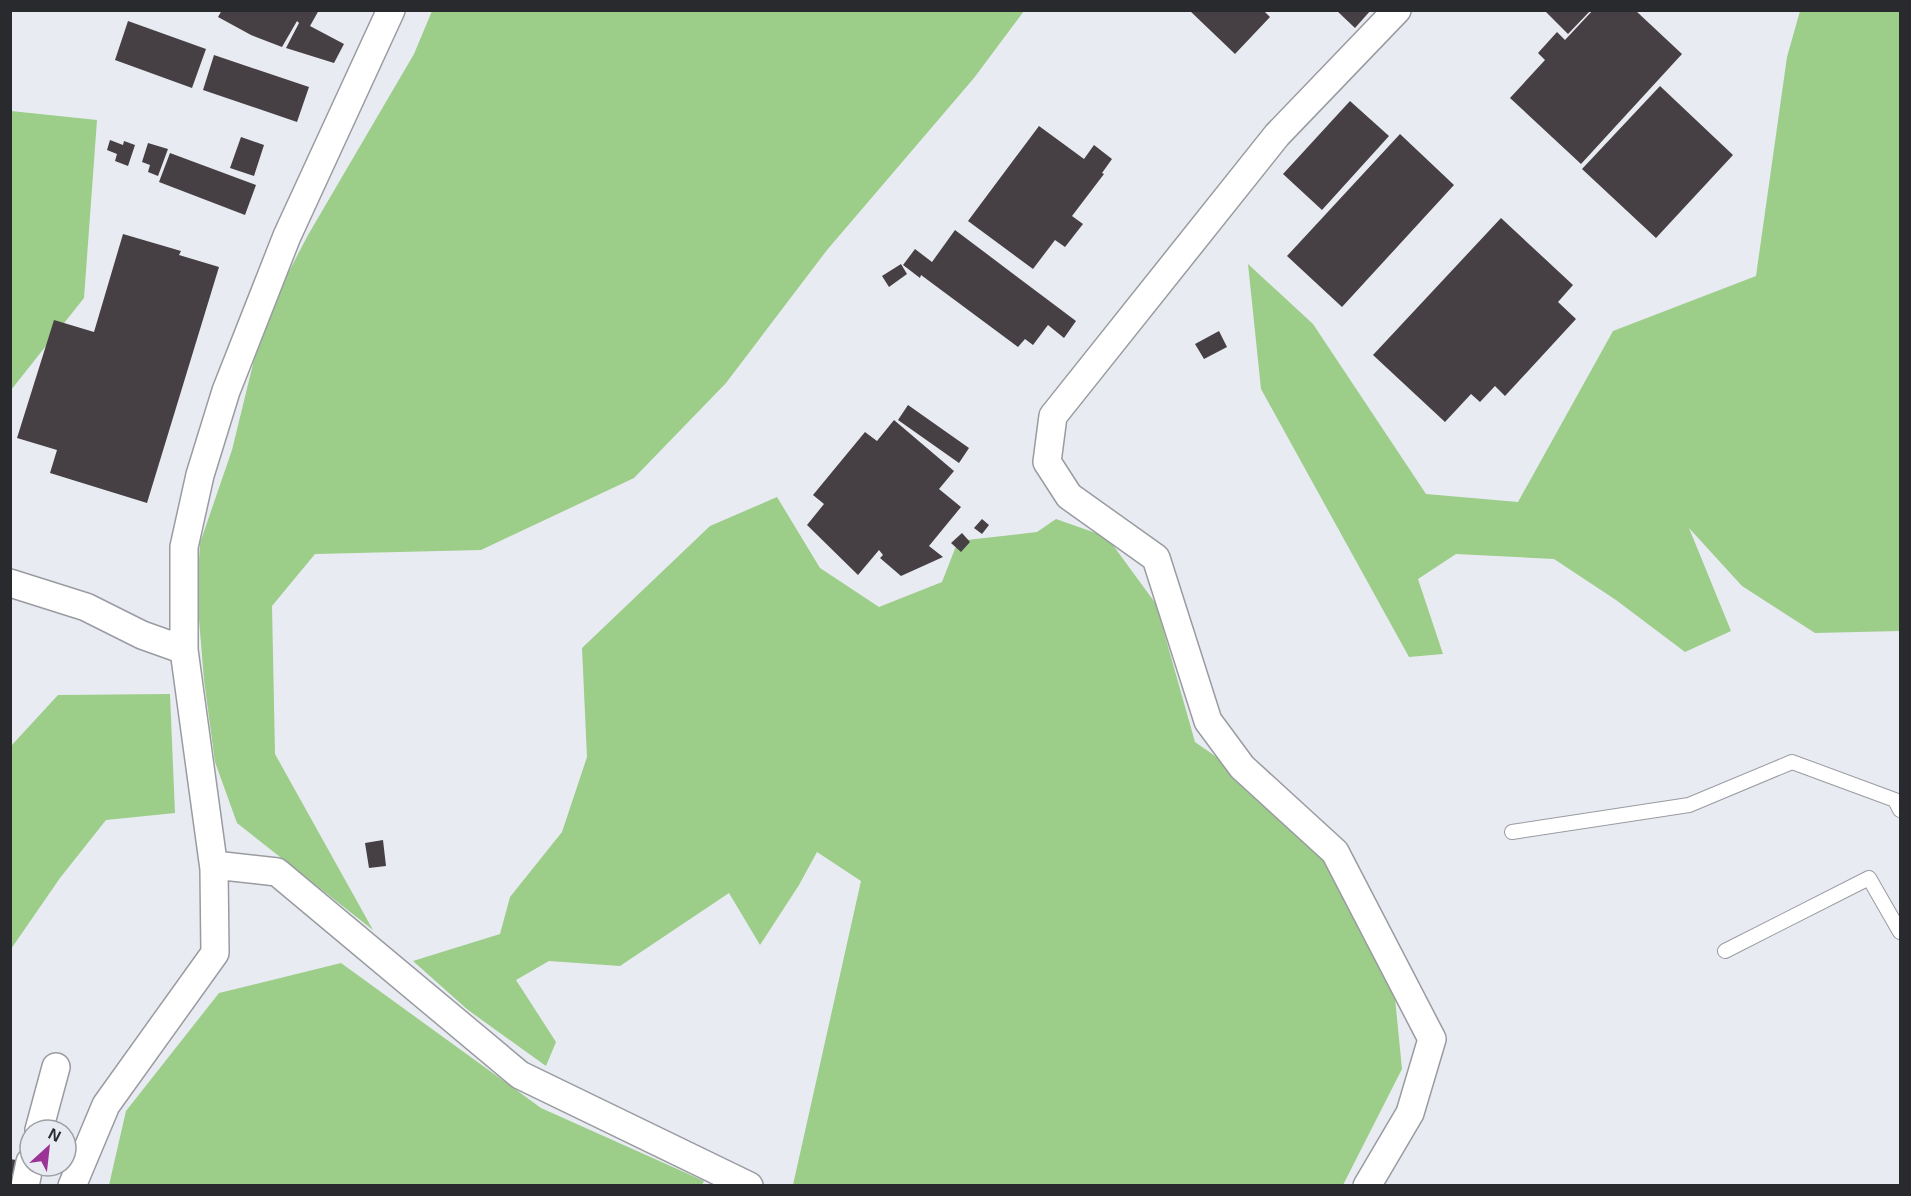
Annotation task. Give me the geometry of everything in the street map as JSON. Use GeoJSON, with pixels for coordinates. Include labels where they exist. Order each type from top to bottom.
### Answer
{"type":"FeatureCollection","features":[{"type":"Feature","properties":{"kind":"street"},"geometry":{"type":"LineString","coordinates":[[72,1185],[106,1105],[215,953],[214,865],[184,650],[184,547],[200,475],[226,391],[287,236],[391,10]]}},
{"type":"Feature","properties":{"kind":"street"},"geometry":{"type":"LineString","coordinates":[[1367,1185],[1410,1113],[1432,1039],[1335,852],[1242,767],[1208,721],[1156,558],[1069,496],[1047,462],[1053,416],[1277,135],[1397,10]]}},
{"type":"Feature","properties":{"kind":"street"},"geometry":{"type":"LineString","coordinates":[[10,583],[86,607],[142,635],[184,650]]}},
{"type":"Feature","properties":{"kind":"street"},"geometry":{"type":"LineString","coordinates":[[214,865],[277,872],[520,1074],[749,1185]]}},
{"type":"Feature","properties":{"kind":"street"},"geometry":{"type":"LineString","coordinates":[[42,1118],[56,1067]]}},
{"type":"Feature","properties":{"kind":"lane"},"geometry":{"type":"LineString","coordinates":[[1512,832],[1689,805],[1792,762],[1895,800],[1900,810]]}},
{"type":"Feature","properties":{"kind":"lane"},"geometry":{"type":"LineString","coordinates":[[1725,951],[1869,878],[1900,933]]}},
{"type":"Feature","properties":{"kind":"green space"},"geometry":{"type":"Polygon","coordinates":[[[432,11],[1024,11],[974,78],[827,250],[726,383],[634,478],[481,550],[315,554],[272,606],[275,754],[373,930],[237,823],[215,762],[204,680],[197,595],[200,543],[232,450],[264,319],[308,235],[414,54],[432,11]]]}},
{"type":"Feature","properties":{"kind":"green space"},"geometry":{"type":"Polygon","coordinates":[[[1800,11],[1900,11],[1900,631],[1815,633],[1742,586],[1689,528],[1731,631],[1685,652],[1616,600],[1554,559],[1456,554],[1418,579],[1443,654],[1409,657],[1261,389],[1248,264],[1313,324],[1426,494],[1518,502],[1613,331],[1756,276],[1787,57],[1800,11]]]}},
{"type":"Feature","properties":{"kind":"green space"},"geometry":{"type":"Polygon","coordinates":[[[11,111],[97,120],[84,298],[11,390],[11,111]]]}},
{"type":"Feature","properties":{"kind":"green space"},"geometry":{"type":"Polygon","coordinates":[[[777,497],[820,568],[879,607],[942,582],[958,541],[1037,532],[1056,519],[1107,537],[1156,604],[1195,742],[1268,793],[1332,871],[1395,998],[1402,1069],[1343,1185],[793,1185],[861,881],[817,852],[799,885],[760,945],[729,893],[620,966],[549,961],[516,980],[556,1042],[546,1066],[468,1010],[413,961],[500,934],[510,897],[562,832],[587,757],[582,648],[710,526],[777,497]]]}},
{"type":"Feature","properties":{"kind":"green space"},"geometry":{"type":"Polygon","coordinates":[[[170,694],[175,813],[106,820],[60,878],[11,949],[11,746],[58,695],[170,694]]]}},
{"type":"Feature","properties":{"kind":"green space"},"geometry":{"type":"Polygon","coordinates":[[[341,963],[541,1108],[704,1181],[702,1185],[109,1185],[126,1111],[219,993],[341,963]]]}},
{"type":"Feature","properties":{"kind":"building"},"geometry":{"type":"Polygon","coordinates":[[[222,10],[319,10],[310,26],[344,44],[334,63],[286,48],[299,23],[297,21],[282,47],[251,35],[218,17],[222,10]]]}},
{"type":"Feature","properties":{"kind":"building"},"geometry":{"type":"Polygon","coordinates":[[[1189,10],[1263,10],[1270,17],[1235,54],[1189,10]]]}},
{"type":"Feature","properties":{"kind":"building"},"geometry":{"type":"Polygon","coordinates":[[[1336,10],[1371,10],[1355,28],[1336,10]]]}},
{"type":"Feature","properties":{"kind":"building"},"geometry":{"type":"Polygon","coordinates":[[[1544,10],[1591,10],[1568,34],[1544,10]]]}},
{"type":"Feature","properties":{"kind":"building"},"geometry":{"type":"Polygon","coordinates":[[[1593,10],[1635,10],[1682,54],[1581,164],[1510,98],[1545,60],[1538,53],[1557,32],[1565,40],[1593,10]]]}},
{"type":"Feature","properties":{"kind":"building"},"geometry":{"type":"Polygon","coordinates":[[[128,21],[206,49],[192,88],[115,60],[128,21]]]}},
{"type":"Feature","properties":{"kind":"building"},"geometry":{"type":"Polygon","coordinates":[[[214,55],[309,87],[297,122],[203,90],[214,55]]]}},
{"type":"Feature","properties":{"kind":"building"},"geometry":{"type":"Polygon","coordinates":[[[1660,86],[1733,155],[1656,238],[1582,169],[1660,86]]]}},
{"type":"Feature","properties":{"kind":"building"},"geometry":{"type":"Polygon","coordinates":[[[1350,101],[1389,136],[1322,210],[1283,174],[1350,101]]]}},
{"type":"Feature","properties":{"kind":"building"},"geometry":{"type":"Polygon","coordinates":[[[1039,126],[1084,159],[1094,145],[1112,159],[1102,173],[1104,174],[1072,216],[1083,224],[1065,247],[1055,240],[1033,269],[968,221],[1039,126]]]}},
{"type":"Feature","properties":{"kind":"building"},"geometry":{"type":"Polygon","coordinates":[[[1400,134],[1454,185],[1342,307],[1287,256],[1400,134]]]}},
{"type":"Feature","properties":{"kind":"building"},"geometry":{"type":"Polygon","coordinates":[[[241,137],[264,145],[254,176],[230,168],[241,137]]]}},
{"type":"Feature","properties":{"kind":"building"},"geometry":{"type":"Polygon","coordinates":[[[110,140],[123,145],[124,141],[135,145],[128,166],[115,161],[117,154],[107,150],[110,140]]]}},
{"type":"Feature","properties":{"kind":"building"},"geometry":{"type":"Polygon","coordinates":[[[148,143],[168,149],[158,176],[148,172],[150,165],[142,162],[148,143]]]}},
{"type":"Feature","properties":{"kind":"building"},"geometry":{"type":"Polygon","coordinates":[[[170,153],[256,185],[245,215],[159,182],[170,153]]]}},
{"type":"Feature","properties":{"kind":"building"},"geometry":{"type":"Polygon","coordinates":[[[1501,218],[1573,285],[1558,302],[1576,319],[1505,396],[1495,386],[1480,402],[1471,394],[1445,422],[1373,355],[1501,218]]]}},
{"type":"Feature","properties":{"kind":"building"},"geometry":{"type":"Polygon","coordinates":[[[955,230],[1076,321],[1064,338],[1048,325],[1033,345],[1025,339],[1018,347],[921,275],[920,278],[903,265],[915,249],[932,262],[955,230]]]}},
{"type":"Feature","properties":{"kind":"building"},"geometry":{"type":"Polygon","coordinates":[[[123,234],[181,251],[179,255],[219,267],[147,503],[50,473],[57,450],[17,438],[54,320],[94,332],[123,234]]]}},
{"type":"Feature","properties":{"kind":"building"},"geometry":{"type":"Polygon","coordinates":[[[901,264],[907,274],[889,287],[882,276],[901,264]]]}},
{"type":"Feature","properties":{"kind":"building"},"geometry":{"type":"Polygon","coordinates":[[[1219,331],[1227,347],[1204,359],[1195,344],[1219,331]]]}},
{"type":"Feature","properties":{"kind":"building"},"geometry":{"type":"Polygon","coordinates":[[[908,405],[969,448],[959,463],[898,420],[908,405]]]}},
{"type":"Feature","properties":{"kind":"building"},"geometry":{"type":"Polygon","coordinates":[[[894,420],[954,471],[939,489],[961,507],[929,546],[943,557],[901,576],[880,558],[883,555],[879,550],[858,575],[807,525],[824,504],[813,495],[865,432],[877,441],[894,420]]]}},
{"type":"Feature","properties":{"kind":"building"},"geometry":{"type":"Polygon","coordinates":[[[982,519],[989,525],[982,534],[974,528],[982,519]]]}},
{"type":"Feature","properties":{"kind":"building"},"geometry":{"type":"Polygon","coordinates":[[[962,533],[970,542],[961,552],[951,543],[962,533]]]}},
{"type":"Feature","properties":{"kind":"building"},"geometry":{"type":"Polygon","coordinates":[[[383,840],[386,866],[369,868],[365,843],[383,840]]]}},
{"type":"Feature","properties":{"kind":"building"},"geometry":{"type":"Polygon","coordinates":[[[10,1159],[18,1160],[19,1178],[17,1186],[10,1186],[10,1159]]]}}]}
